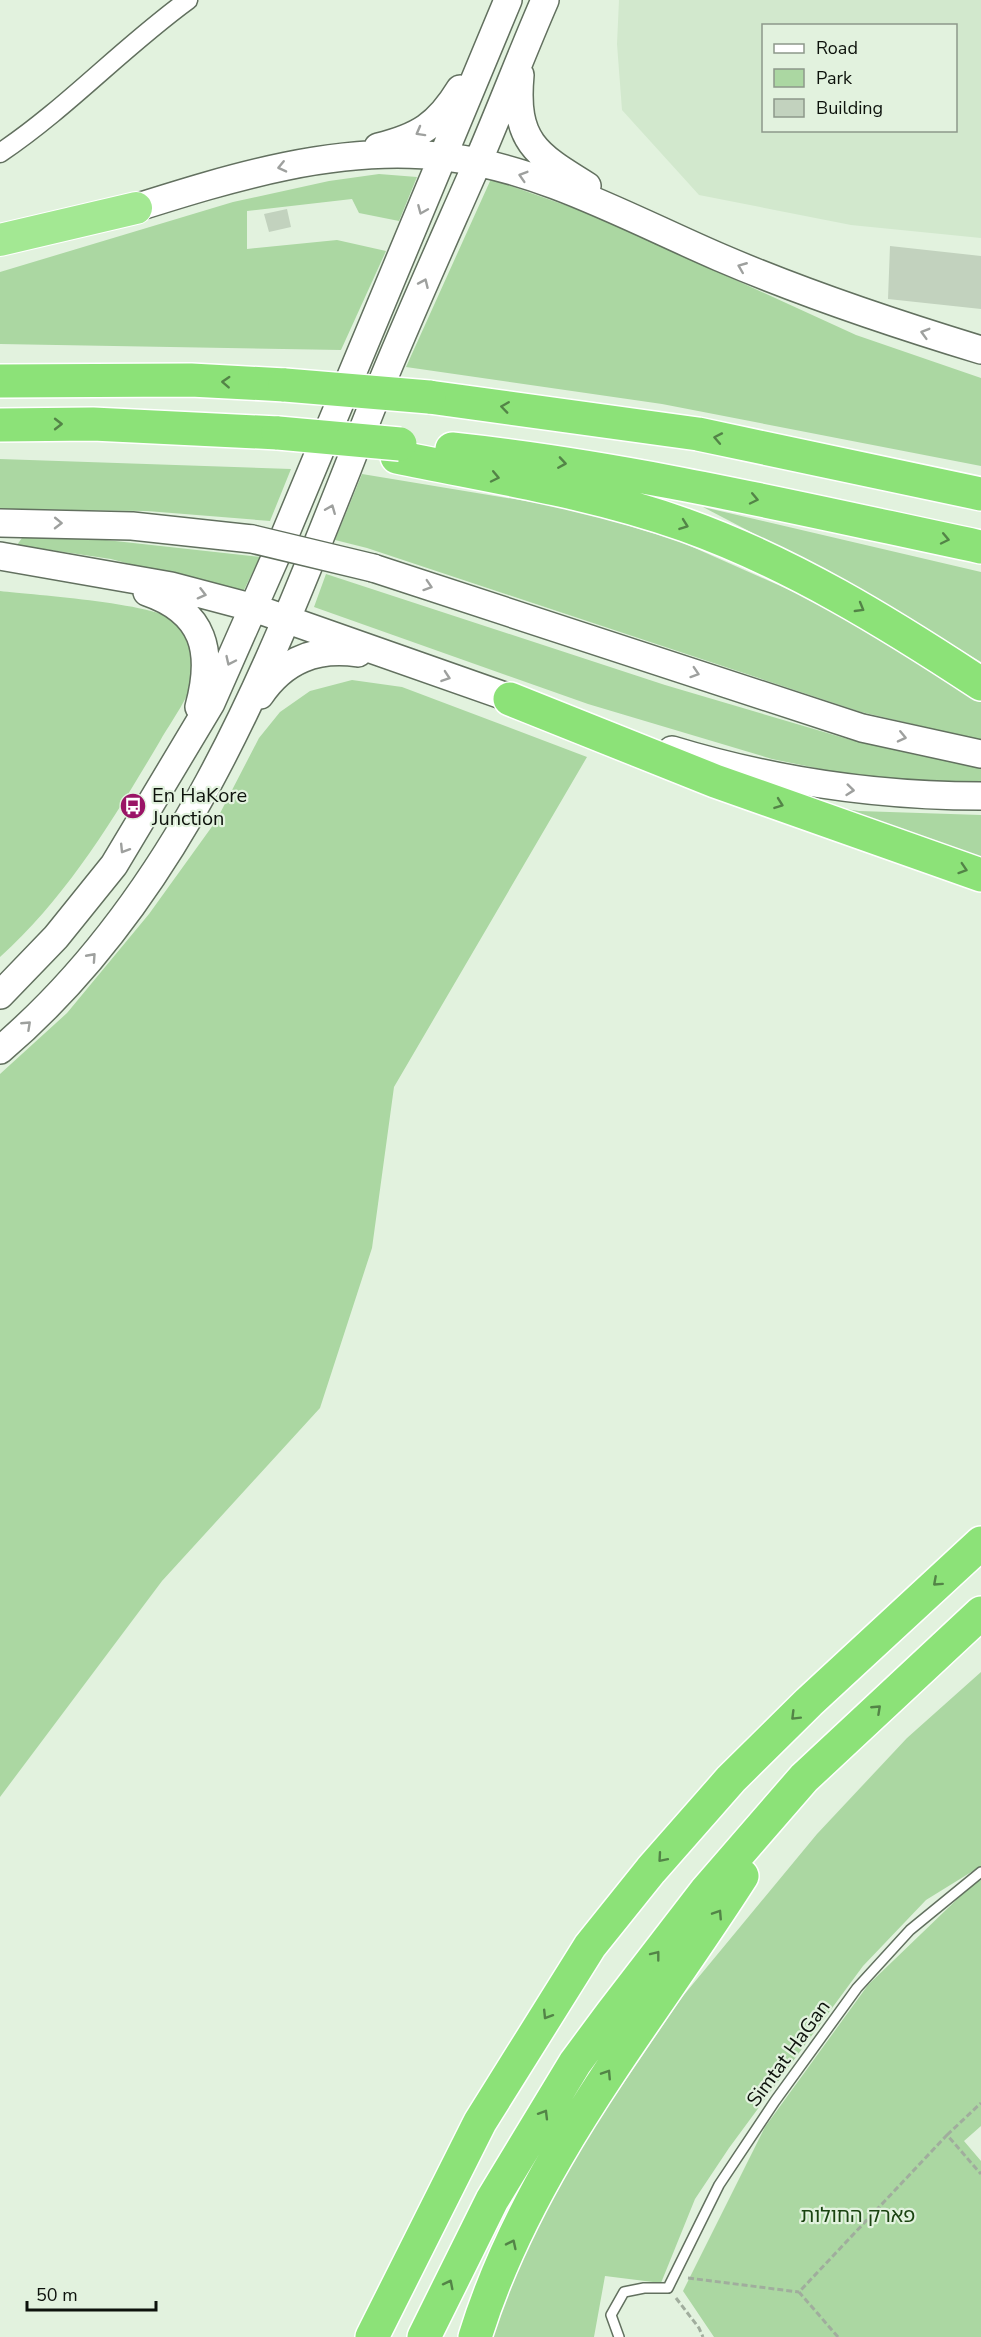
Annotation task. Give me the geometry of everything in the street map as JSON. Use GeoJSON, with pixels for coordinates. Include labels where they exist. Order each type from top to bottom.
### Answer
{"type":"FeatureCollection","features":[{"type":"Feature","properties":{"kind":"highway"},"geometry":{"type":"LineString","coordinates":[[0,240],[136,207]]}},
{"type":"Feature","properties":{"kind":"highway"},"geometry":{"type":"LineString","coordinates":[[0,376],[157,379],[285,385],[429,397],[698,434],[981,494]]}},
{"type":"Feature","properties":{"kind":"highway"},"geometry":{"type":"LineString","coordinates":[[0,381],[157,379]]}},
{"type":"Feature","properties":{"kind":"highway"},"geometry":{"type":"LineString","coordinates":[[0,425],[116,425],[288,434],[398,450],[521,457],[662,479],[981,547]]}},
{"type":"Feature","properties":{"kind":"highway"},"geometry":{"type":"LineString","coordinates":[[767,448],[981,483]]}},
{"type":"Feature","properties":{"kind":"highway"},"geometry":{"type":"LineString","coordinates":[[398,450],[596,499],[685,525],[753,553],[829,590],[981,684]]}},
{"type":"Feature","properties":{"kind":"highway"},"geometry":{"type":"LineString","coordinates":[[510,699],[715,781],[981,875]]}},
{"type":"Feature","properties":{"kind":"highway"},"geometry":{"type":"LineString","coordinates":[[372,2337],[480,2122],[590,1946],[651,1870],[731,1779],[834,1678],[981,1543]]}},
{"type":"Feature","properties":{"kind":"highway"},"geometry":{"type":"LineString","coordinates":[[424,2337],[492,2200],[575,2062],[706,1890],[804,1778],[981,1613]]}},
{"type":"Feature","properties":{"kind":"highway"},"geometry":{"type":"LineString","coordinates":[[475,2337],[487,2296],[544,2178],[636,2029],[699,1943],[804,1778]]}},
{"type":"Feature","properties":{"kind":"main road"},"geometry":{"type":"LineString","coordinates":[[0,994],[56,937],[114,864],[211,703],[254,608],[445,157],[508,0]]}},
{"type":"Feature","properties":{"kind":"main road"},"geometry":{"type":"LineString","coordinates":[[0,1050],[53,1000],[107,940],[141,895],[192,813],[233,736],[285,618],[401,336],[545,0]]}},
{"type":"Feature","properties":{"kind":"main road"},"geometry":{"type":"LineString","coordinates":[[0,250],[136,207],[245,176],[326,160],[403,140],[427,128],[446,111],[493,37]]}},
{"type":"Feature","properties":{"kind":"main road"},"geometry":{"type":"LineString","coordinates":[[523,52],[518,102],[520,119],[530,142],[550,163],[667,235]]}},
{"type":"Feature","properties":{"kind":"main road"},"geometry":{"type":"LineString","coordinates":[[326,160],[398,156],[445,157],[477,163],[574,193],[667,235],[852,310],[981,350]]}},
{"type":"Feature","properties":{"kind":"main road"},"geometry":{"type":"LineString","coordinates":[[0,523],[122,526],[252,539],[373,568],[862,728],[981,754]]}},
{"type":"Feature","properties":{"kind":"main road"},"geometry":{"type":"LineString","coordinates":[[0,556],[171,586],[254,608],[510,699],[697,758],[789,781],[913,796],[981,796]]}},
{"type":"Feature","properties":{"kind":"main road"},"geometry":{"type":"LineString","coordinates":[[75,568],[158,596],[173,603],[195,621],[205,653],[204,687],[188,743]]}},
{"type":"Feature","properties":{"kind":"main road"},"geometry":{"type":"LineString","coordinates":[[233,736],[265,689],[291,662],[326,651],[391,658]]}},
{"type":"Feature","properties":{"kind":"street"},"geometry":{"type":"LineString","coordinates":[[0,153],[33,131],[143,33],[188,0]]}},
{"type":"Feature","properties":{"kind":"lane","name":"Simtat HaGan"},"geometry":{"type":"LineString","coordinates":[[668,2288],[719,2185],[775,2101],[857,1988],[910,1930],[981,1872]]}},
{"type":"Feature","properties":{"kind":"lane"},"geometry":{"type":"LineString","coordinates":[[619,2337],[611,2315],[624,2292],[644,2288],[668,2288]]}},
{"type":"Feature","properties":{"kind":"path"},"geometry":{"type":"LineString","coordinates":[[799,2292],[947,2135],[981,2103]]}},
{"type":"Feature","properties":{"kind":"path"},"geometry":{"type":"LineString","coordinates":[[947,2135],[981,2174]]}},
{"type":"Feature","properties":{"kind":"path"},"geometry":{"type":"LineString","coordinates":[[675,2276],[799,2292],[838,2337]]}},
{"type":"Feature","properties":{"kind":"path"},"geometry":{"type":"LineString","coordinates":[[668,2288],[699,2328],[702,2337]]}},
{"type":"Feature","properties":{"kind":"shaded area"},"geometry":{"type":"Polygon","coordinates":[[[619,0],[981,0],[981,238],[851,225],[699,195],[622,110],[617,44],[619,0]]]}},
{"type":"Feature","properties":{"kind":"green space"},"geometry":{"type":"Polygon","coordinates":[[[379,174],[417,177],[399,221],[359,213],[352,199],[247,211],[247,249],[337,240],[386,251],[341,350],[0,344],[0,272],[233,202],[329,181],[379,174]]]}},
{"type":"Feature","properties":{"kind":"green space"},"geometry":{"type":"Polygon","coordinates":[[[491,179],[579,210],[856,335],[981,378],[981,466],[662,404],[406,367],[491,179]]]}},
{"type":"Feature","properties":{"kind":"green space"},"geometry":{"type":"Polygon","coordinates":[[[0,459],[291,469],[270,521],[147,511],[0,509],[0,459]]]}},
{"type":"Feature","properties":{"kind":"green space"},"geometry":{"type":"Polygon","coordinates":[[[362,474],[574,509],[679,541],[821,604],[981,699],[981,740],[861,712],[367,548],[335,540],[362,474]]]}},
{"type":"Feature","properties":{"kind":"green space"},"geometry":{"type":"Polygon","coordinates":[[[703,507],[981,572],[981,662],[865,592],[703,507]]]}},
{"type":"Feature","properties":{"kind":"green space"},"geometry":{"type":"Polygon","coordinates":[[[24,535],[106,540],[260,557],[242,594],[111,559],[17,545],[24,535]]]}},
{"type":"Feature","properties":{"kind":"green space"},"geometry":{"type":"Polygon","coordinates":[[[326,574],[665,685],[851,740],[921,756],[981,764],[981,786],[870,779],[772,759],[588,704],[314,607],[326,574]]]}},
{"type":"Feature","properties":{"kind":"green space"},"geometry":{"type":"Polygon","coordinates":[[[0,591],[97,601],[171,617],[182,625],[188,635],[194,655],[195,673],[185,700],[88,855],[47,909],[0,957],[0,591]]]}},
{"type":"Feature","properties":{"kind":"green space"},"geometry":{"type":"Polygon","coordinates":[[[352,680],[402,687],[587,757],[394,1087],[372,1248],[320,1408],[162,1581],[0,1797],[0,1074],[67,1013],[149,914],[216,821],[259,738],[280,712],[310,691],[352,680]]]}},
{"type":"Feature","properties":{"kind":"green space"},"geometry":{"type":"Polygon","coordinates":[[[801,802],[859,811],[981,815],[981,861],[801,802]]]}},
{"type":"Feature","properties":{"kind":"green space"},"geometry":{"type":"Polygon","coordinates":[[[981,1672],[981,1866],[926,1900],[863,1966],[729,2148],[695,2199],[661,2283],[605,2276],[594,2337],[489,2337],[503,2290],[561,2175],[683,1996],[817,1834],[907,1738],[981,1672]]]}},
{"type":"Feature","properties":{"kind":"green space","name":"פארק החולות"},"geometry":{"type":"Polygon","coordinates":[[[981,1880],[981,2126],[964,2141],[981,2161],[981,2337],[714,2337],[683,2291],[765,2127],[868,1985],[975,1882],[981,1880]]]}},
{"type":"Feature","properties":{"kind":"building"},"geometry":{"type":"Polygon","coordinates":[[[287,209],[291,227],[269,232],[264,214],[287,209]]]}},
{"type":"Feature","properties":{"kind":"building"},"geometry":{"type":"Polygon","coordinates":[[[890,246],[981,256],[981,309],[888,299],[890,246]]]}},
{"type":"Feature","properties":{"kind":"place","name":"En HaKore Junction"},"geometry":{"type":"Point","coordinates":[133,806]}}]}
